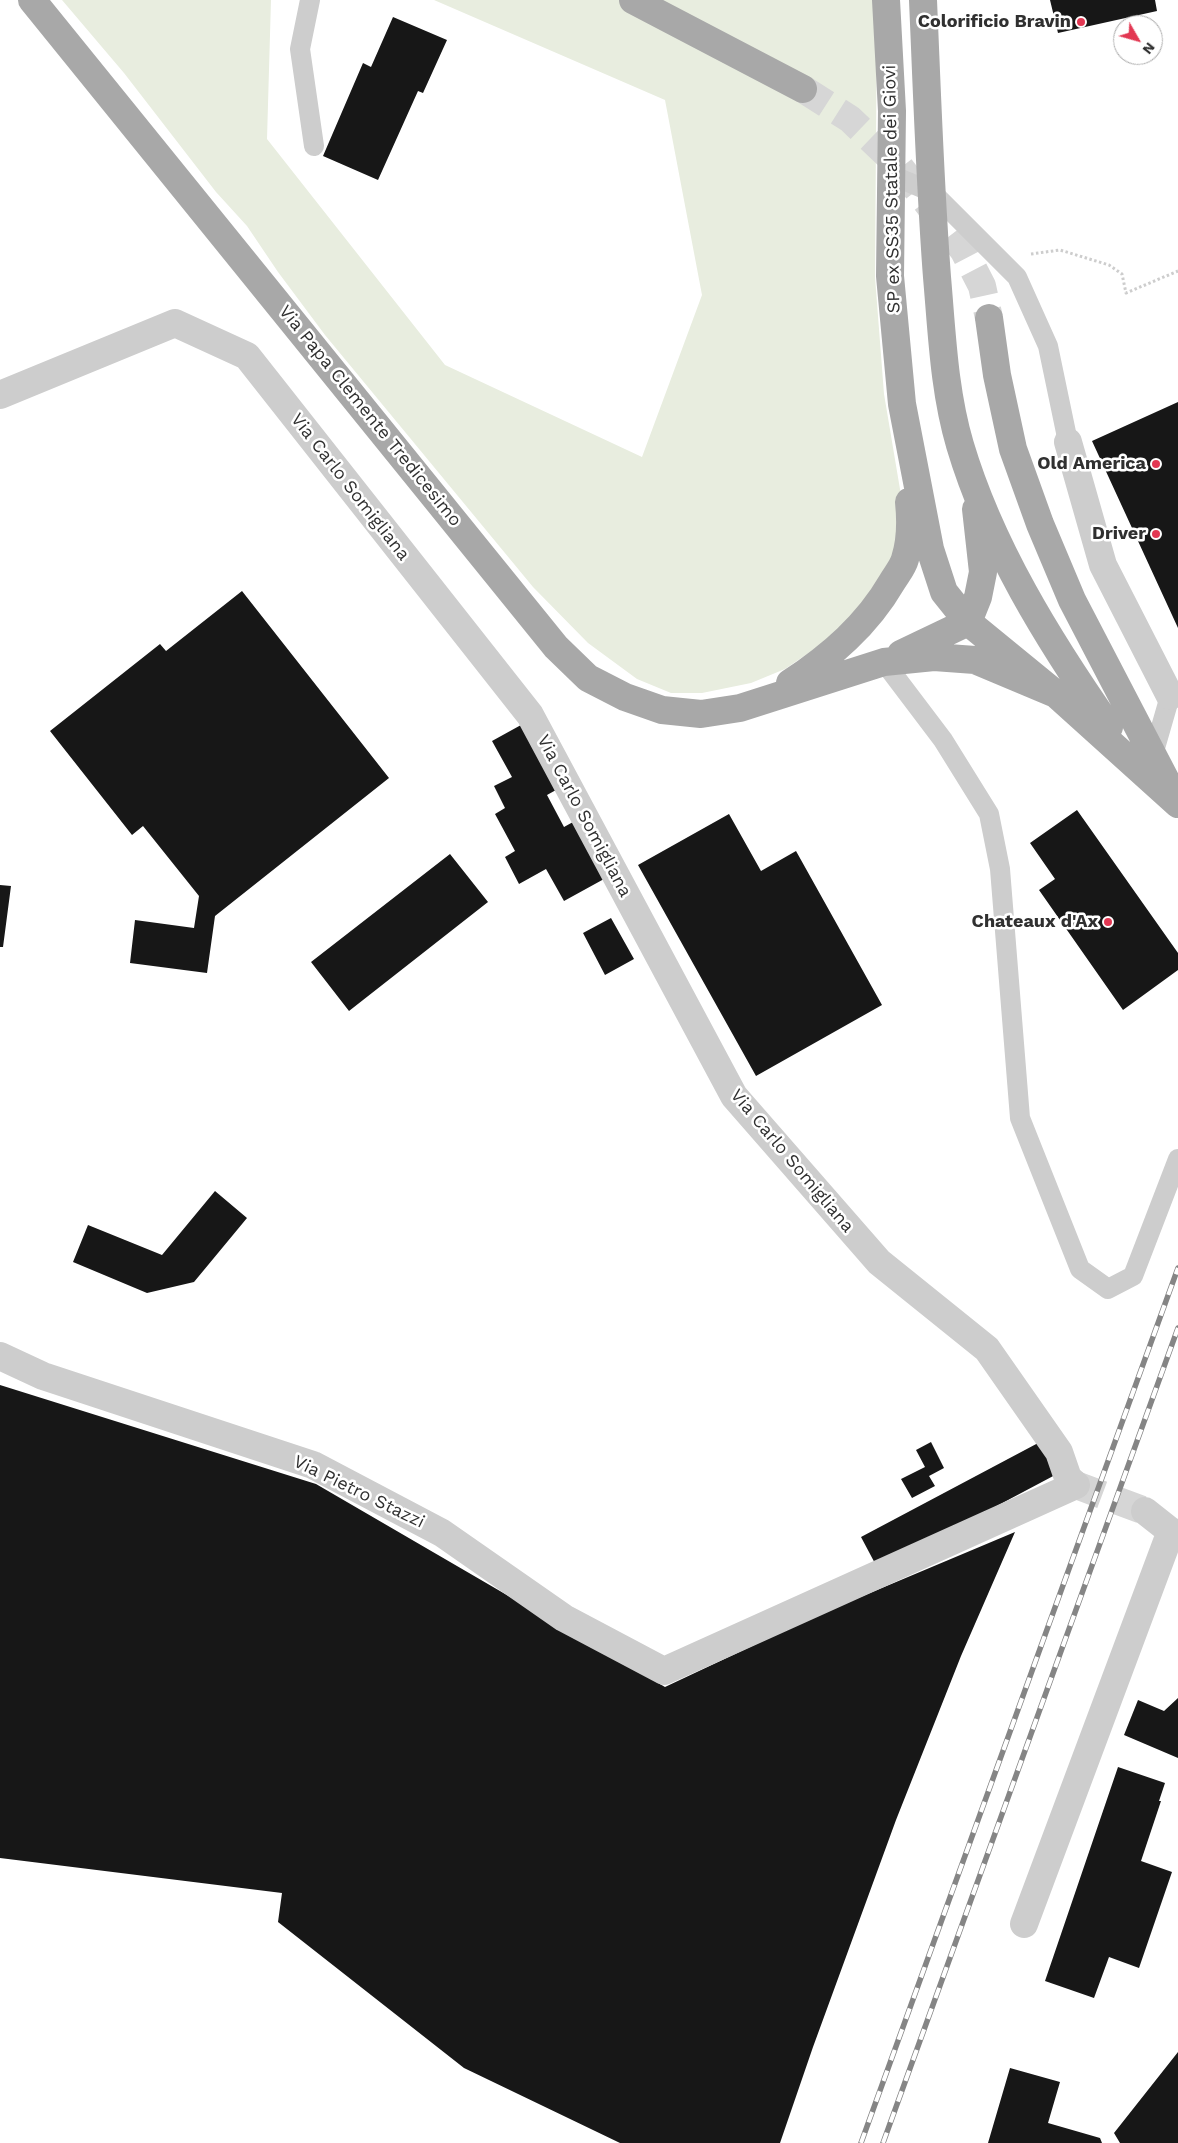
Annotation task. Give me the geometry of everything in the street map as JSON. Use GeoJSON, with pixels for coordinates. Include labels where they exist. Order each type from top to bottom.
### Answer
{"type":"FeatureCollection","features":[{"type":"Feature","properties":{"kind":"main road","name":"Via Papa Clemente Tredicesimo"},"geometry":{"type":"LineString","coordinates":[[32,0],[556,647],[588,678],[625,697],[662,710],[701,714],[740,708],[773,696]]}},
{"type":"Feature","properties":{"kind":"main road"},"geometry":{"type":"LineString","coordinates":[[633,0],[803,89]]}},
{"type":"Feature","properties":{"kind":"main road","name":"SP ex SS35 Statale dei Giovi"},"geometry":{"type":"LineString","coordinates":[[886,0],[892,111],[890,276],[902,404],[930,549],[944,592],[968,622],[1056,694],[1145,761]]}},
{"type":"Feature","properties":{"kind":"main road","name":"SP ex SS35 Statale dei Giovi"},"geometry":{"type":"LineString","coordinates":[[923,0],[932,192],[944,359],[960,443],[973,485],[1022,590],[1053,644],[1145,761]]}},
{"type":"Feature","properties":{"kind":"main road"},"geometry":{"type":"LineString","coordinates":[[989,318],[997,376],[1013,450],[1040,524],[1072,600],[1145,761],[1178,803]]}},
{"type":"Feature","properties":{"kind":"main road"},"geometry":{"type":"LineString","coordinates":[[773,696],[819,664],[859,627],[883,597],[905,560],[911,523],[902,404]]}},
{"type":"Feature","properties":{"kind":"main road"},"geometry":{"type":"LineString","coordinates":[[773,696],[792,692],[884,662],[968,622],[978,597],[983,572],[973,485]]}},
{"type":"Feature","properties":{"kind":"main road"},"geometry":{"type":"LineString","coordinates":[[884,662],[934,657],[976,660],[1056,694]]}},
{"type":"Feature","properties":{"kind":"street","name":"Via Carlo Somigliana"},"geometry":{"type":"LineString","coordinates":[[0,395],[175,322],[247,356],[530,715],[734,1096],[879,1262],[987,1349],[1058,1452],[1068,1478],[1076,1485],[664,1671]]}},
{"type":"Feature","properties":{"kind":"street"},"geometry":{"type":"LineString","coordinates":[[1068,442],[1103,565],[1170,696]]}},
{"type":"Feature","properties":{"kind":"street","name":"Via Pietro Stazzi"},"geometry":{"type":"LineString","coordinates":[[0,1356],[43,1376],[312,1465],[442,1533],[564,1618],[664,1671]]}},
{"type":"Feature","properties":{"kind":"street"},"geometry":{"type":"LineString","coordinates":[[1024,1924],[1174,1534],[1145,1511]]}},
{"type":"Feature","properties":{"kind":"lane"},"geometry":{"type":"LineString","coordinates":[[310,0],[300,49],[314,146]]}},
{"type":"Feature","properties":{"kind":"lane"},"geometry":{"type":"LineString","coordinates":[[891,175],[932,192],[1017,277],[1048,346],[1068,442]]}},
{"type":"Feature","properties":{"kind":"lane"},"geometry":{"type":"LineString","coordinates":[[884,662],[943,740],[989,814],[1000,869],[1020,1118],[1080,1269],[1108,1289],[1133,1276],[1178,1159]]}},
{"type":"Feature","properties":{"kind":"lane"},"geometry":{"type":"LineString","coordinates":[[1145,761],[1170,696]]}},
{"type":"Feature","properties":{"kind":"path"},"geometry":{"type":"LineString","coordinates":[[1017,277],[1024,255],[1060,250],[1109,265],[1122,274],[1126,293],[1178,271]]}},
{"type":"Feature","properties":{"kind":"shaded area"},"geometry":{"type":"Polygon","coordinates":[[[62,0],[271,0],[267,139],[445,365],[642,457],[702,295],[665,100],[434,0],[877,0],[875,277],[884,394],[904,513],[891,561],[868,597],[829,639],[785,669],[751,683],[702,693],[671,693],[637,679],[588,643],[533,587],[325,335],[278,272],[247,226],[216,192],[124,73],[62,0]]]}},
{"type":"Feature","properties":{"kind":"building","name":"Colorificio Bravin"},"geometry":{"type":"Polygon","coordinates":[[[1050,0],[1155,0],[1157,11],[1139,15],[1113,15],[1113,21],[1058,33],[1050,0]]]}},
{"type":"Feature","properties":{"kind":"building"},"geometry":{"type":"Polygon","coordinates":[[[393,17],[447,40],[423,93],[418,91],[378,180],[323,156],[363,63],[371,67],[393,17]]]}},
{"type":"Feature","properties":{"kind":"building","name":"Driver"},"geometry":{"type":"Polygon","coordinates":[[[1178,402],[1178,628],[1092,441],[1178,402]]]}},
{"type":"Feature","properties":{"kind":"building"},"geometry":{"type":"Polygon","coordinates":[[[242,591],[389,778],[215,916],[207,973],[130,963],[135,920],[194,928],[199,896],[143,826],[132,835],[50,731],[160,644],[166,651],[242,591]]]}},
{"type":"Feature","properties":{"kind":"building"},"geometry":{"type":"Polygon","coordinates":[[[521,725],[556,790],[547,795],[564,827],[573,822],[604,879],[564,901],[546,869],[519,884],[505,857],[515,851],[495,814],[505,808],[494,786],[512,777],[492,741],[521,725]]]}},
{"type":"Feature","properties":{"kind":"building","name":"Chateaux d'Ax"},"geometry":{"type":"Polygon","coordinates":[[[1077,810],[1178,953],[1178,970],[1123,1010],[1039,890],[1055,879],[1030,843],[1077,810]]]}},
{"type":"Feature","properties":{"kind":"building"},"geometry":{"type":"Polygon","coordinates":[[[729,814],[761,871],[796,851],[882,1005],[756,1076],[638,865],[729,814]]]}},
{"type":"Feature","properties":{"kind":"building"},"geometry":{"type":"Polygon","coordinates":[[[450,854],[488,902],[349,1011],[311,962],[450,854]]]}},
{"type":"Feature","properties":{"kind":"building"},"geometry":{"type":"Polygon","coordinates":[[[0,885],[11,886],[3,947],[0,947],[0,885]]]}},
{"type":"Feature","properties":{"kind":"building"},"geometry":{"type":"Polygon","coordinates":[[[611,918],[634,959],[605,975],[583,933],[611,918]]]}},
{"type":"Feature","properties":{"kind":"building"},"geometry":{"type":"Polygon","coordinates":[[[215,1191],[247,1218],[194,1282],[147,1293],[73,1262],[88,1225],[162,1255],[215,1191]]]}},
{"type":"Feature","properties":{"kind":"building"},"geometry":{"type":"Polygon","coordinates":[[[0,1385],[316,1484],[665,1687],[820,1614],[1015,1532],[961,1656],[896,1820],[780,2143],[620,2143],[464,2068],[278,1922],[282,1893],[0,1858],[0,1385]]]}},
{"type":"Feature","properties":{"kind":"building"},"geometry":{"type":"Polygon","coordinates":[[[931,1442],[944,1468],[929,1476],[935,1486],[912,1498],[901,1479],[925,1467],[916,1450],[931,1442]]]}},
{"type":"Feature","properties":{"kind":"building"},"geometry":{"type":"Polygon","coordinates":[[[1040,1442],[1057,1474],[878,1569],[861,1537],[1040,1442]]]}},
{"type":"Feature","properties":{"kind":"building"},"geometry":{"type":"Polygon","coordinates":[[[1178,1698],[1178,1758],[1124,1735],[1138,1700],[1164,1711],[1178,1698]]]}},
{"type":"Feature","properties":{"kind":"building"},"geometry":{"type":"Polygon","coordinates":[[[1118,1767],[1165,1783],[1141,1861],[1172,1872],[1139,1968],[1109,1957],[1094,1998],[1045,1981],[1118,1767]]]}},
{"type":"Feature","properties":{"kind":"building"},"geometry":{"type":"Polygon","coordinates":[[[1178,2052],[1178,2143],[1120,2143],[1114,2133],[1178,2052]]]}},
{"type":"Feature","properties":{"kind":"building"},"geometry":{"type":"Polygon","coordinates":[[[1010,2068],[1060,2082],[1048,2123],[1100,2138],[1102,2143],[988,2143],[1010,2068]]]}},
{"type":"Feature","properties":{"kind":"tunnel"},"geometry":{"type":"LineString","coordinates":[[803,89],[850,119],[899,166],[964,251],[982,286],[989,318]]}},
{"type":"Feature","properties":{"kind":"tunnel"},"geometry":{"type":"LineString","coordinates":[[1076,1485],[1145,1511]]}},
{"type":"Feature","properties":{"kind":"railway"},"geometry":{"type":"LineString","coordinates":[[861,2143],[1178,1268]]}},
{"type":"Feature","properties":{"kind":"railway"},"geometry":{"type":"LineString","coordinates":[[883,2143],[1178,1328]]}},
{"type":"Feature","properties":{"kind":"place","name":"Colorificio Bravin"},"geometry":{"type":"Point","coordinates":[1081,22]}},
{"type":"Feature","properties":{"kind":"place","name":"Old America"},"geometry":{"type":"Point","coordinates":[1156,464]}},
{"type":"Feature","properties":{"kind":"place","name":"Driver"},"geometry":{"type":"Point","coordinates":[1156,534]}},
{"type":"Feature","properties":{"kind":"place","name":"Chateaux d'Ax"},"geometry":{"type":"Point","coordinates":[1108,922]}}]}
